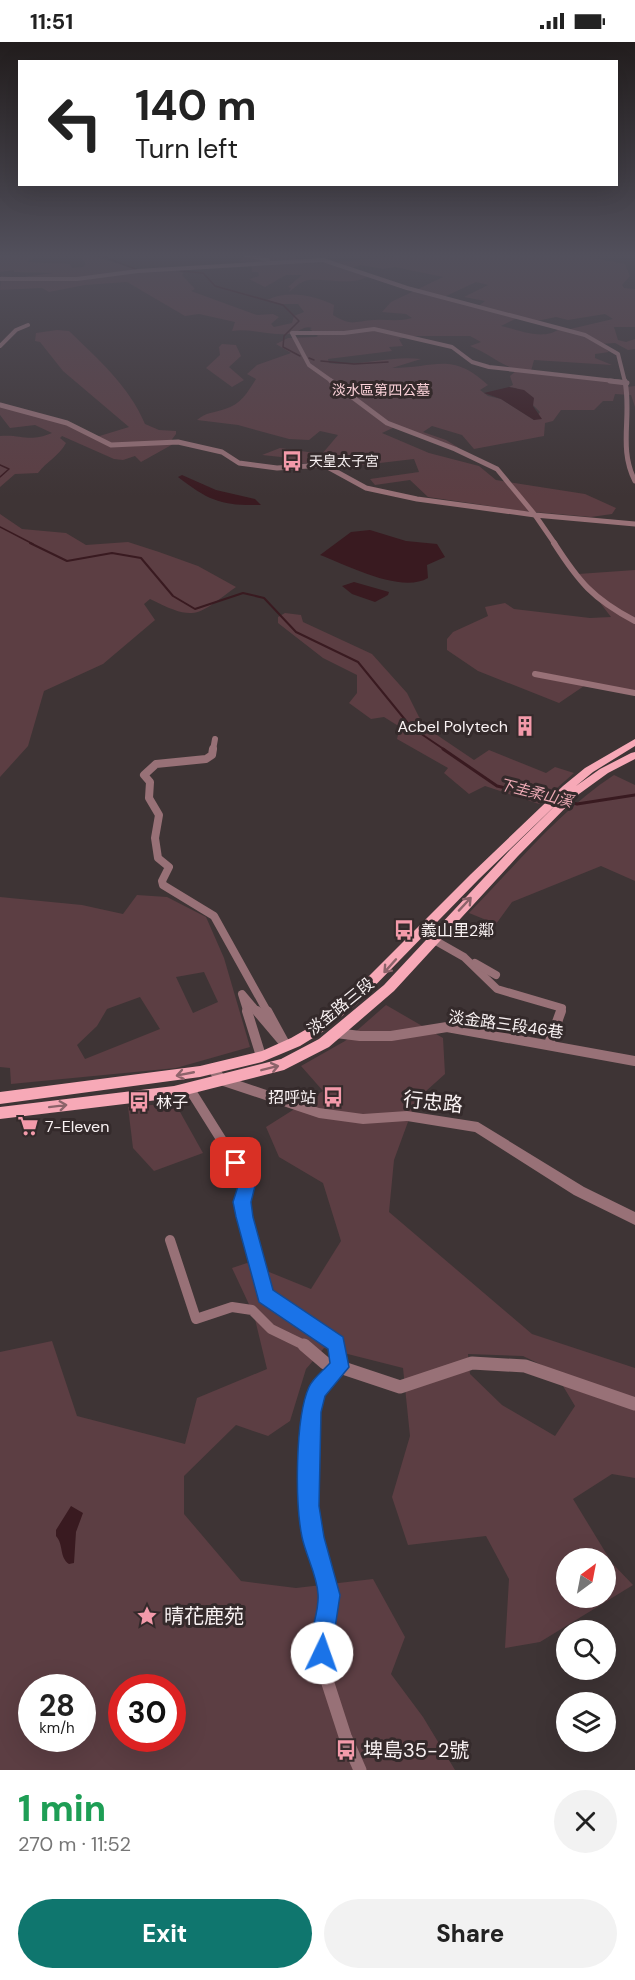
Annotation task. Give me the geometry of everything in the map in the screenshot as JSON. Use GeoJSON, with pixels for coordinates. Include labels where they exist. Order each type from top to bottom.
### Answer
{"type":"FeatureCollection","features":[{"type":"Feature","properties":{"kind":"main road"},"geometry":{"type":"LineString","coordinates":[[553,806],[589,770],[635,742]]}},
{"type":"Feature","properties":{"kind":"main road"},"geometry":{"type":"LineString","coordinates":[[571,790],[635,756]]}},
{"type":"Feature","properties":{"kind":"main road","name":"淡金路三段"},"geometry":{"type":"LineString","coordinates":[[0,1113],[189,1088],[309,1035],[336,1017],[377,980],[420,932],[553,806]]}},
{"type":"Feature","properties":{"kind":"main road","name":"淡金路三段"},"geometry":{"type":"LineString","coordinates":[[0,1098],[217,1074],[284,1064],[336,1034],[389,988],[553,806]]}},
{"type":"Feature","properties":{"kind":"street"},"geometry":{"type":"LineString","coordinates":[[293,336],[309,365],[387,423],[455,449],[497,469],[535,515],[579,581],[606,606],[635,621]]}},
{"type":"Feature","properties":{"kind":"street"},"geometry":{"type":"LineString","coordinates":[[403,336],[452,347],[472,362],[489,367],[627,383]]}},
{"type":"Feature","properties":{"kind":"street"},"geometry":{"type":"LineString","coordinates":[[586,336],[616,352],[627,383],[629,412],[623,457],[635,481]]}},
{"type":"Feature","properties":{"kind":"street"},"geometry":{"type":"LineString","coordinates":[[0,405],[67,423],[111,445],[178,442],[222,452],[239,462],[276,468],[317,463],[375,491],[535,515],[635,524]]}},
{"type":"Feature","properties":{"kind":"street"},"geometry":{"type":"LineString","coordinates":[[629,412],[635,410]]}},
{"type":"Feature","properties":{"kind":"street"},"geometry":{"type":"LineString","coordinates":[[534,674],[574,679],[589,686],[635,693]]}},
{"type":"Feature","properties":{"kind":"street"},"geometry":{"type":"LineString","coordinates":[[215,739],[212,755],[206,759],[156,765],[144,775],[150,782],[149,798],[159,815],[155,838],[158,858],[169,867],[162,881],[163,885],[214,916],[285,1044],[242,994],[261,1056]]}},
{"type":"Feature","properties":{"kind":"street"},"geometry":{"type":"LineString","coordinates":[[420,932],[496,975]]}},
{"type":"Feature","properties":{"kind":"street"},"geometry":{"type":"LineString","coordinates":[[464,957],[497,989],[562,1008],[549,1044]]}},
{"type":"Feature","properties":{"kind":"street","name":"淡金路三段46巷"},"geometry":{"type":"LineString","coordinates":[[336,1034],[353,1038],[428,1032],[447,1027],[635,1061]]}},
{"type":"Feature","properties":{"kind":"street","name":"行忠路"},"geometry":{"type":"LineString","coordinates":[[217,1074],[319,1113],[363,1119],[407,1116],[478,1127],[579,1191],[635,1219]]}},
{"type":"Feature","properties":{"kind":"street"},"geometry":{"type":"LineString","coordinates":[[189,1088],[248,1182],[242,1202],[245,1222],[265,1295],[336,1344],[340,1367]]}},
{"type":"Feature","properties":{"kind":"street"},"geometry":{"type":"LineString","coordinates":[[170,1240],[196,1319],[232,1307],[252,1310],[271,1329],[303,1344],[325,1363],[400,1388],[472,1363],[525,1366],[635,1404]]}},
{"type":"Feature","properties":{"kind":"street"},"geometry":{"type":"LineString","coordinates":[[340,1367],[317,1391],[311,1412],[308,1506],[313,1537],[329,1595],[321,1638],[323,1668],[356,1768]]}},
{"type":"Feature","properties":{"kind":"green space"},"geometry":{"type":"Polygon","coordinates":[[[36,336],[74,336],[122,385],[139,410],[145,424],[159,430],[176,431],[170,442],[175,443],[141,462],[135,456],[123,460],[114,459],[62,436],[60,438],[66,443],[63,448],[38,473],[15,474],[0,487],[0,436],[31,438],[52,433],[35,425],[10,428],[0,415],[0,405],[67,424],[93,438],[129,427],[63,371],[40,342],[35,341],[36,336]]]}},
{"type":"Feature","properties":{"kind":"green space","name":"淡水區第四公墓"},"geometry":{"type":"Polygon","coordinates":[[[318,336],[617,336],[618,340],[626,342],[635,339],[635,349],[628,350],[615,343],[600,344],[609,352],[595,354],[595,358],[612,365],[534,360],[531,371],[624,383],[627,387],[635,386],[635,407],[631,395],[615,394],[613,401],[603,401],[594,410],[561,410],[553,421],[545,423],[544,436],[474,449],[462,435],[432,426],[423,432],[446,440],[459,448],[397,426],[382,433],[429,453],[479,466],[496,480],[585,494],[616,508],[612,514],[591,517],[523,511],[428,497],[410,480],[375,485],[370,479],[419,472],[414,459],[337,468],[324,461],[296,464],[281,457],[262,455],[280,448],[322,454],[338,435],[320,431],[309,440],[289,439],[238,425],[197,420],[239,401],[256,379],[247,374],[257,365],[291,353],[276,344],[288,338],[318,336]],[[412,336],[399,339],[403,346],[389,347],[392,351],[328,359],[329,363],[352,364],[409,358],[421,359],[392,368],[453,365],[464,368],[488,385],[480,390],[488,396],[501,399],[534,420],[540,412],[516,388],[509,387],[513,385],[510,376],[517,370],[470,346],[481,342],[470,336],[412,336]]]}},
{"type":"Feature","properties":{"kind":"green space"},"geometry":{"type":"Polygon","coordinates":[[[222,344],[236,345],[241,356],[229,367],[244,380],[232,387],[206,368],[220,355],[219,347],[222,344]]]}},
{"type":"Feature","properties":{"kind":"green space"},"geometry":{"type":"Polygon","coordinates":[[[0,514],[22,529],[66,533],[86,545],[128,542],[198,566],[236,587],[203,610],[195,612],[177,611],[150,599],[144,604],[155,620],[103,664],[44,691],[28,746],[0,777],[0,514]]]}},
{"type":"Feature","properties":{"kind":"green space"},"geometry":{"type":"Polygon","coordinates":[[[635,570],[635,692],[584,686],[559,703],[478,671],[447,650],[447,639],[453,632],[488,616],[485,607],[505,603],[514,609],[590,618],[611,617],[578,574],[635,570]]]}},
{"type":"Feature","properties":{"kind":"green space"},"geometry":{"type":"Polygon","coordinates":[[[285,613],[301,615],[303,622],[372,654],[407,693],[419,717],[434,733],[474,760],[489,750],[546,773],[555,767],[574,773],[539,804],[485,786],[469,794],[444,773],[448,768],[397,739],[400,727],[384,717],[371,719],[349,703],[357,693],[357,675],[323,658],[278,623],[278,617],[285,613]]]}},
{"type":"Feature","properties":{"kind":"green space"},"geometry":{"type":"Polygon","coordinates":[[[614,775],[635,785],[635,881],[601,866],[512,902],[496,924],[469,913],[556,822],[614,775]]]}},
{"type":"Feature","properties":{"kind":"green space"},"geometry":{"type":"Polygon","coordinates":[[[137,895],[167,897],[206,917],[224,958],[250,1047],[176,1068],[11,1084],[10,1068],[0,1067],[0,897],[82,905],[123,914],[137,895]],[[204,972],[176,977],[193,1013],[218,1002],[204,972]],[[140,997],[107,1009],[97,1026],[77,1045],[85,1059],[160,1029],[140,997]]]}},
{"type":"Feature","properties":{"kind":"green space"},"geometry":{"type":"Polygon","coordinates":[[[386,1005],[443,1038],[445,1074],[416,1100],[394,1160],[389,1212],[532,1334],[635,1368],[635,1478],[612,1474],[573,1499],[603,1548],[556,1548],[556,1608],[595,1608],[576,1620],[556,1620],[556,1632],[540,1642],[505,1648],[509,1579],[486,1536],[408,1545],[392,1497],[410,1436],[403,1368],[324,1348],[306,1369],[290,1421],[268,1436],[236,1425],[184,1476],[184,1514],[241,1581],[296,1588],[373,1579],[405,1637],[391,1674],[423,1717],[455,1770],[0,1770],[0,1352],[52,1341],[77,1416],[185,1444],[197,1398],[267,1369],[254,1315],[232,1268],[247,1263],[311,1289],[341,1241],[323,1183],[279,1157],[266,1127],[323,1091],[301,1066],[345,1041],[386,1005]],[[468,1354],[470,1374],[502,1405],[555,1436],[575,1406],[554,1371],[523,1356],[468,1354]]]}},
{"type":"Feature","properties":{"kind":"green space"},"geometry":{"type":"Polygon","coordinates":[[[175,1103],[203,1153],[154,1171],[133,1148],[128,1107],[175,1103]]]}},
{"type":"Feature","properties":{"kind":"green space"},"geometry":{"type":"Polygon","coordinates":[[[616,1567],[633,1585],[616,1595],[616,1567]]]}},
{"type":"Feature","properties":{"kind":"shaded area"},"geometry":{"type":"Polygon","coordinates":[[[509,387],[524,390],[534,398],[533,406],[542,419],[534,420],[501,399],[484,393],[509,387]]]}},
{"type":"Feature","properties":{"kind":"shaded area"},"geometry":{"type":"Polygon","coordinates":[[[182,475],[216,490],[255,499],[261,505],[226,503],[208,497],[178,477],[182,475]]]}},
{"type":"Feature","properties":{"kind":"shaded area"},"geometry":{"type":"Polygon","coordinates":[[[370,530],[406,541],[437,544],[445,557],[427,565],[428,578],[404,583],[359,571],[320,555],[351,532],[370,530]]]}},
{"type":"Feature","properties":{"kind":"shaded area"},"geometry":{"type":"Polygon","coordinates":[[[354,582],[389,592],[388,595],[375,602],[352,594],[342,586],[354,582]]]}},
{"type":"Feature","properties":{"kind":"shaded area"},"geometry":{"type":"Polygon","coordinates":[[[71,1506],[83,1513],[76,1532],[74,1563],[69,1564],[64,1558],[56,1530],[71,1506]]]}},
{"type":"Feature","properties":{"kind":"waterway"},"geometry":{"type":"LineString","coordinates":[[284,336],[283,347],[300,356]]}},
{"type":"Feature","properties":{"kind":"waterway"},"geometry":{"type":"LineString","coordinates":[[309,358],[314,360]]}},
{"type":"Feature","properties":{"kind":"waterway"},"geometry":{"type":"LineString","coordinates":[[321,361],[354,364],[388,362]]}},
{"type":"Feature","properties":{"kind":"waterway","name":"下圭柔山溪"},"geometry":{"type":"LineString","coordinates":[[0,465],[9,469],[0,477]]}},
{"type":"Feature","properties":{"kind":"waterway","name":"下圭柔山溪"},"geometry":{"type":"LineString","coordinates":[[0,527],[33,544]]}},
{"type":"Feature","properties":{"kind":"waterway","name":"下圭柔山溪"},"geometry":{"type":"LineString","coordinates":[[30,543],[67,561],[112,553],[141,558],[173,596],[195,609],[243,593],[264,598],[296,632],[358,662],[411,727],[445,750]]}},
{"type":"Feature","properties":{"kind":"waterway","name":"下圭柔山溪"},"geometry":{"type":"LineString","coordinates":[[443,749],[497,786],[554,799]]}},
{"type":"Feature","properties":{"kind":"waterway","name":"下圭柔山溪"},"geometry":{"type":"LineString","coordinates":[[569,802],[577,804],[635,795]]}},
{"type":"Feature","properties":{"kind":"place","name":"天皇太子宮"},"geometry":{"type":"Point","coordinates":[292,461]}},
{"type":"Feature","properties":{"kind":"place","name":"Acbel Polytech"},"geometry":{"type":"Point","coordinates":[525,726]}},
{"type":"Feature","properties":{"kind":"place","name":"義山里2鄰"},"geometry":{"type":"Point","coordinates":[404,930]}},
{"type":"Feature","properties":{"kind":"place","name":"招呼站"},"geometry":{"type":"Point","coordinates":[333,1097]}},
{"type":"Feature","properties":{"kind":"place","name":"林子"},"geometry":{"type":"Point","coordinates":[139,1102]}},
{"type":"Feature","properties":{"kind":"place","name":"7-Eleven"},"geometry":{"type":"Point","coordinates":[28,1126]}},
{"type":"Feature","properties":{"kind":"place","name":"晴花鹿苑"},"geometry":{"type":"Point","coordinates":[147,1616]}},
{"type":"Feature","properties":{"kind":"place","name":"埤島35-2號"},"geometry":{"type":"Point","coordinates":[346,1750]}},
{"type":"Feature","properties":{"kind":"route"},"geometry":{"type":"LineString","coordinates":[[236,1163],[248,1182],[242,1202],[244,1217],[265,1295],[336,1344],[340,1367],[317,1391],[311,1412],[308,1506],[313,1537],[329,1595],[321,1638],[322,1653]]}}]}
